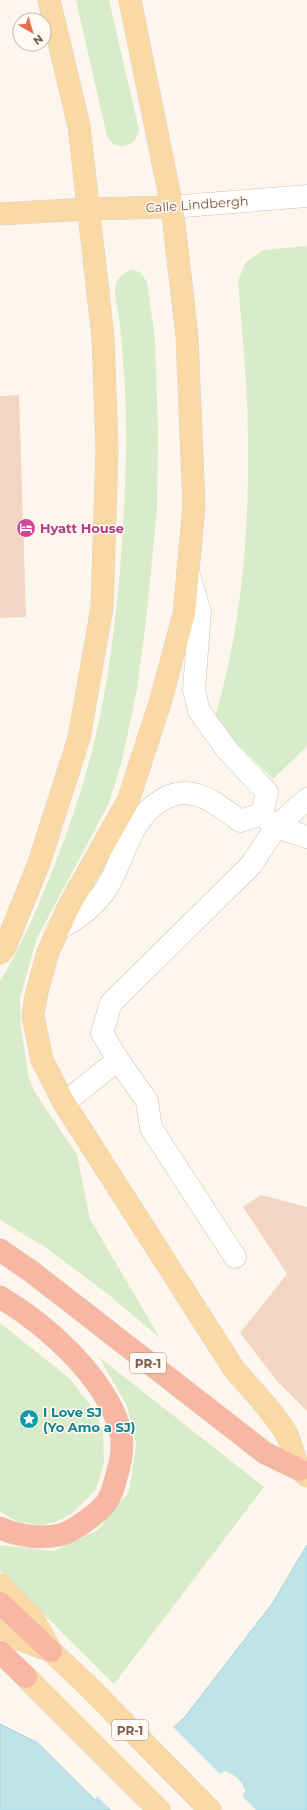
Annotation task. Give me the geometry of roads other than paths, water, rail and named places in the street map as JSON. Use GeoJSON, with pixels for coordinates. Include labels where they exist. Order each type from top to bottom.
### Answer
{"type":"FeatureCollection","features":[{"type":"Feature","properties":{"kind":"highway","name":"PR-1"},"geometry":{"type":"LineString","coordinates":[[0,1250],[32,1272],[265,1453],[303,1473]]}},
{"type":"Feature","properties":{"kind":"highway"},"geometry":{"type":"LineString","coordinates":[[0,1297],[46,1330],[84,1366],[96,1382],[111,1406],[121,1431],[121,1462],[109,1498],[98,1512],[82,1524],[61,1535],[45,1537],[12,1534],[0,1528]]}},
{"type":"Feature","properties":{"kind":"highway","name":"PR-1"},"geometry":{"type":"LineString","coordinates":[[0,1603],[51,1651]]}},
{"type":"Feature","properties":{"kind":"highway"},"geometry":{"type":"LineString","coordinates":[[0,1652],[26,1677]]}},
{"type":"Feature","properties":{"kind":"main road"},"geometry":{"type":"LineString","coordinates":[[0,953],[5,947],[39,863],[79,738],[102,608],[107,449],[103,337],[87,209],[79,126],[49,0]]}},
{"type":"Feature","properties":{"kind":"main road"},"geometry":{"type":"LineString","coordinates":[[130,0],[172,207],[188,336],[194,506],[184,614],[160,703],[128,801],[69,906],[58,930],[42,969],[33,1016],[42,1060],[64,1103],[234,1369],[268,1408],[287,1434],[303,1473]]}},
{"type":"Feature","properties":{"kind":"main road","name":"Calle Lindbergh"},"geometry":{"type":"LineString","coordinates":[[0,214],[87,209],[172,207]]}},
{"type":"Feature","properties":{"kind":"main road"},"geometry":{"type":"LineString","coordinates":[[0,1585],[33,1619],[51,1651]]}},
{"type":"Feature","properties":{"kind":"main road"},"geometry":{"type":"LineString","coordinates":[[0,1623],[16,1638],[51,1651]]}},
{"type":"Feature","properties":{"kind":"main road","name":"PR-1"},"geometry":{"type":"LineString","coordinates":[[51,1651],[90,1688],[210,1810]]}},
{"type":"Feature","properties":{"kind":"main road","name":"PR-1"},"geometry":{"type":"LineString","coordinates":[[26,1677],[159,1810]]}},
{"type":"Feature","properties":{"kind":"street","name":"Calle Lindbergh"},"geometry":{"type":"LineString","coordinates":[[172,207],[307,196]]}},
{"type":"Feature","properties":{"kind":"street"},"geometry":{"type":"LineString","coordinates":[[188,572],[200,612],[194,689],[199,711],[228,751],[267,792],[269,821],[251,865],[110,1003],[102,1033],[118,1060],[146,1101],[151,1128],[235,1256]]}},
{"type":"Feature","properties":{"kind":"street"},"geometry":{"type":"LineString","coordinates":[[58,930],[84,914],[105,890],[136,826],[156,802],[174,794],[193,794],[222,807],[240,821],[269,821],[307,837]]}},
{"type":"Feature","properties":{"kind":"street"},"geometry":{"type":"LineString","coordinates":[[269,821],[307,799]]}},
{"type":"Feature","properties":{"kind":"street"},"geometry":{"type":"LineString","coordinates":[[64,1103],[118,1060]]}},
{"type":"Feature","properties":{"kind":"water"},"geometry":{"type":"Polygon","coordinates":[[[307,1545],[307,1810],[0,1810],[0,1724],[38,1743],[95,1800],[184,1718],[272,1604],[307,1545]]]}},
{"type":"Feature","properties":{"kind":"place","name":"Hyatt House"},"geometry":{"type":"Point","coordinates":[26,528]}},
{"type":"Feature","properties":{"kind":"place","name":"I Love SJ (Yo Amo a SJ)"},"geometry":{"type":"Point","coordinates":[29,1419]}}]}
